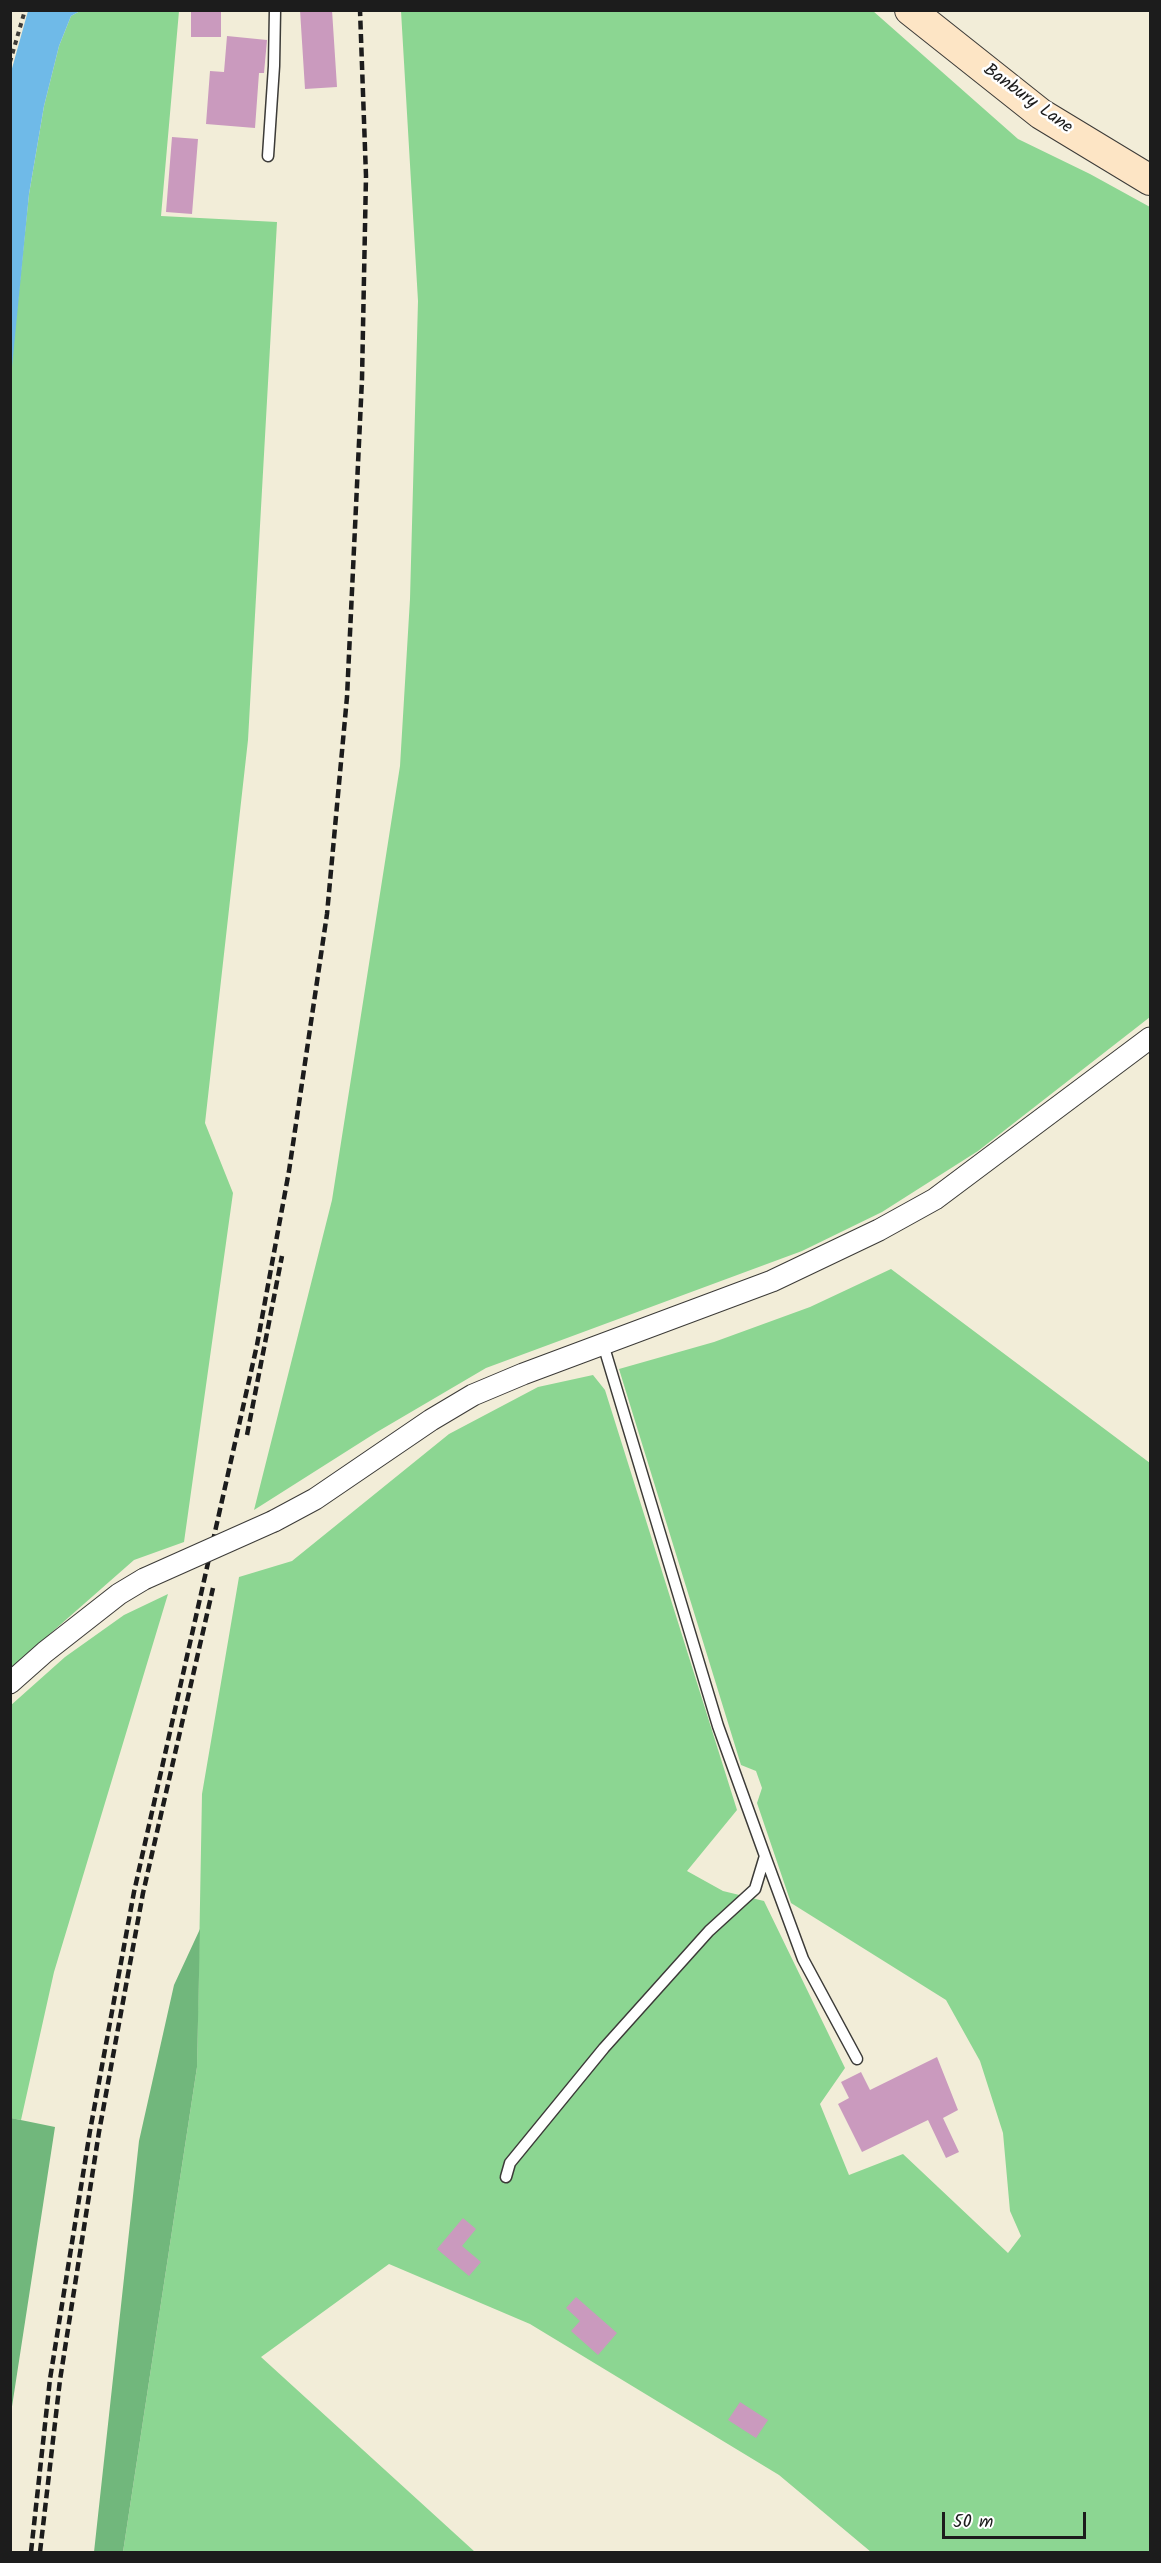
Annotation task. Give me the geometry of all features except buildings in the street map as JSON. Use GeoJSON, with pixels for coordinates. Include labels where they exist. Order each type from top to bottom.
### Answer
{"type":"FeatureCollection","features":[{"type":"Feature","properties":{"kind":"street","name":"Banbury Lane"},"geometry":{"type":"LineString","coordinates":[[910,10],[1041,114],[1150,180]]}},
{"type":"Feature","properties":{"kind":"street"},"geometry":{"type":"LineString","coordinates":[[10,1683],[45,1652],[119,1594],[144,1579],[274,1521],[315,1499],[473,1395],[772,1281],[879,1230],[935,1199],[1150,1038]]}},
{"type":"Feature","properties":{"kind":"lane"},"geometry":{"type":"LineString","coordinates":[[268,156],[274,66],[274,10]]}},
{"type":"Feature","properties":{"kind":"lane"},"geometry":{"type":"LineString","coordinates":[[603,1344],[718,1726],[803,1959],[857,2059]]}},
{"type":"Feature","properties":{"kind":"lane"},"geometry":{"type":"LineString","coordinates":[[506,2177],[510,2163],[604,2048],[709,1930],[754,1889],[765,1856]]}},
{"type":"Feature","properties":{"kind":"path"},"geometry":{"type":"LineString","coordinates":[[10,62],[25,10]]}},
{"type":"Feature","properties":{"kind":"green space"},"geometry":{"type":"Polygon","coordinates":[[[80,11],[179,11],[161,216],[277,222],[248,740],[205,1123],[233,1193],[184,1542],[134,1560],[11,1668],[10,377],[29,194],[44,106],[59,46],[71,16],[80,11]]]}},
{"type":"Feature","properties":{"kind":"green space"},"geometry":{"type":"Polygon","coordinates":[[[401,11],[873,11],[1018,139],[1090,174],[1150,207],[1150,1017],[978,1151],[882,1212],[802,1251],[486,1368],[377,1432],[254,1510],[332,1200],[400,766],[410,599],[418,301],[401,11]]]}},
{"type":"Feature","properties":{"kind":"green space"},"geometry":{"type":"Polygon","coordinates":[[[891,1269],[1150,1463],[1150,2552],[871,2552],[779,2475],[530,2324],[389,2264],[261,2357],[475,2552],[123,2552],[197,2067],[202,1794],[239,1577],[292,1561],[449,1434],[538,1387],[593,1375],[605,1390],[737,1810],[687,1871],[723,1891],[764,1901],[845,2068],[820,2104],[849,2175],[903,2154],[1008,2253],[1021,2236],[1010,2211],[1003,2133],[980,2061],[946,2000],[791,1903],[757,1803],[762,1788],[756,1771],[741,1765],[619,1369],[714,1342],[810,1307],[891,1269]]]}},
{"type":"Feature","properties":{"kind":"green space"},"geometry":{"type":"Polygon","coordinates":[[[168,1594],[54,1972],[21,2120],[10,2118],[10,1706],[65,1657],[124,1615],[168,1594]]]}},
{"type":"Feature","properties":{"kind":"green space"},"geometry":{"type":"Polygon","coordinates":[[[200,1929],[197,2067],[123,2552],[94,2552],[139,2141],[174,1985],[200,1929]]]}},
{"type":"Feature","properties":{"kind":"green space"},"geometry":{"type":"Polygon","coordinates":[[[10,2118],[55,2127],[11,2413],[10,2118]]]}},
{"type":"Feature","properties":{"kind":"water"},"geometry":{"type":"Polygon","coordinates":[[[28,11],[80,11],[71,16],[59,46],[44,106],[29,194],[11,377],[11,72],[28,11]]]}},
{"type":"Feature","properties":{"kind":"railway"},"geometry":{"type":"LineString","coordinates":[[31,2552],[50,2379],[90,2131],[134,1892],[257,1345],[289,1171],[327,914],[347,697],[362,379],[366,176],[360,10]]}},
{"type":"Feature","properties":{"kind":"railway"},"geometry":{"type":"LineString","coordinates":[[247,1435],[282,1256]]}},
{"type":"Feature","properties":{"kind":"railway"},"geometry":{"type":"LineString","coordinates":[[40,2552],[60,2380],[99,2132],[143,1893],[213,1588]]}}]}
